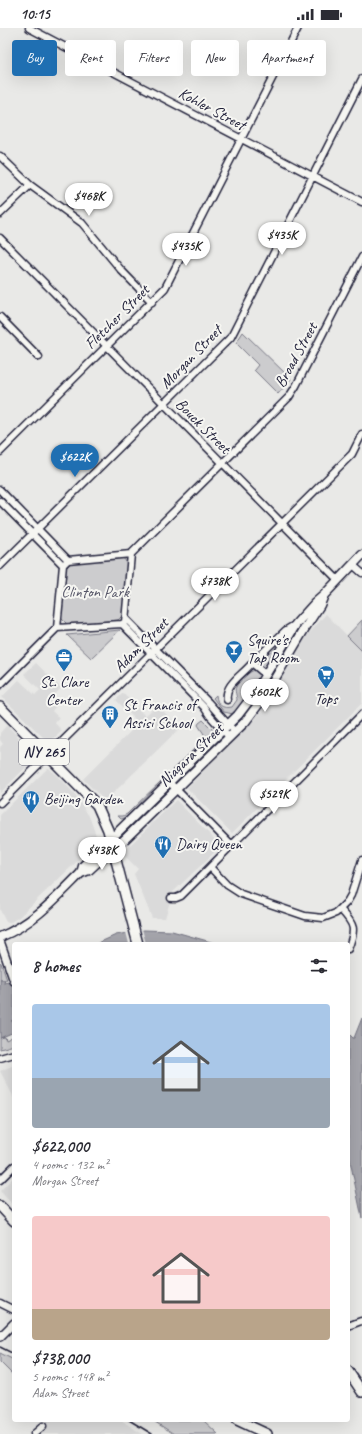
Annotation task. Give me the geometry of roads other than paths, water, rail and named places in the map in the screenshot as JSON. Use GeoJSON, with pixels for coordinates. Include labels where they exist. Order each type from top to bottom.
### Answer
{"type":"FeatureCollection","features":[{"type":"Feature","properties":{"kind":"main road","name":"Niagara Street"},"geometry":{"type":"LineString","coordinates":[[81,873],[83,866],[246,705],[266,675],[296,624],[314,603],[324,595],[362,555]]}},
{"type":"Feature","properties":{"kind":"main road","name":"Niagara Street"},"geometry":{"type":"LineString","coordinates":[[0,937],[12,932],[33,919],[81,873],[89,870],[112,849],[125,840],[232,734],[264,697],[320,605],[324,595]]}},
{"type":"Feature","properties":{"kind":"main road","name":"NY 265"},"geometry":{"type":"LineString","coordinates":[[0,707],[97,805],[110,840],[137,942]]}},
{"type":"Feature","properties":{"kind":"main road"},"geometry":{"type":"LineString","coordinates":[[0,1206],[12,1219]]}},
{"type":"Feature","properties":{"kind":"main road"},"geometry":{"type":"LineString","coordinates":[[350,1374],[362,1392]]}},
{"type":"Feature","properties":{"kind":"main road"},"geometry":{"type":"LineString","coordinates":[[242,1422],[268,1434]]}},
{"type":"Feature","properties":{"kind":"street","name":"Kohler Street"},"geometry":{"type":"LineString","coordinates":[[29,28],[362,202]]}},
{"type":"Feature","properties":{"kind":"street","name":"Fletcher Street"},"geometry":{"type":"LineString","coordinates":[[0,452],[165,288],[298,28]]}},
{"type":"Feature","properties":{"kind":"street","name":"Morgan Street"},"geometry":{"type":"LineString","coordinates":[[0,566],[231,337],[362,79]]}},
{"type":"Feature","properties":{"kind":"street"},"geometry":{"type":"LineString","coordinates":[[1,156],[30,185],[82,223],[121,270],[152,302]]}},
{"type":"Feature","properties":{"kind":"street"},"geometry":{"type":"LineString","coordinates":[[0,214],[30,185]]}},
{"type":"Feature","properties":{"kind":"street","name":"Bouck Street"},"geometry":{"type":"LineString","coordinates":[[0,238],[338,580]]}},
{"type":"Feature","properties":{"kind":"street","name":"Broad Street"},"geometry":{"type":"LineString","coordinates":[[132,554],[289,397],[300,379],[362,257]]}},
{"type":"Feature","properties":{"kind":"street"},"geometry":{"type":"LineString","coordinates":[[0,317],[39,357]]}},
{"type":"Feature","properties":{"kind":"street","name":"Adam Street"},"geometry":{"type":"LineString","coordinates":[[0,803],[352,454],[362,434]]}},
{"type":"Feature","properties":{"kind":"street"},"geometry":{"type":"LineString","coordinates":[[0,490],[38,528],[66,562],[57,628],[0,684]]}},
{"type":"Feature","properties":{"kind":"street"},"geometry":{"type":"LineString","coordinates":[[10,500],[2,503],[32,534],[66,562],[132,554],[124,621]]}},
{"type":"Feature","properties":{"kind":"street"},"geometry":{"type":"LineString","coordinates":[[353,565],[362,574]]}},
{"type":"Feature","properties":{"kind":"street"},"geometry":{"type":"LineString","coordinates":[[124,621],[208,702],[225,727],[232,734]]}},
{"type":"Feature","properties":{"kind":"street"},"geometry":{"type":"LineString","coordinates":[[57,628],[124,621]]}},
{"type":"Feature","properties":{"kind":"street","name":"Niagara Street"},"geometry":{"type":"LineString","coordinates":[[227,700],[226,694],[229,688],[286,630],[296,624]]}},
{"type":"Feature","properties":{"kind":"street"},"geometry":{"type":"LineString","coordinates":[[252,663],[266,675]]}},
{"type":"Feature","properties":{"kind":"street"},"geometry":{"type":"LineString","coordinates":[[171,898],[181,896],[362,714]]}},
{"type":"Feature","properties":{"kind":"street"},"geometry":{"type":"LineString","coordinates":[[169,782],[231,845]]}},
{"type":"Feature","properties":{"kind":"street"},"geometry":{"type":"LineString","coordinates":[[210,867],[227,885],[242,894],[305,916],[315,918],[327,917],[341,910],[351,895],[362,860]]}},
{"type":"Feature","properties":{"kind":"street"},"geometry":{"type":"LineString","coordinates":[[341,910],[353,926],[353,937],[350,944]]}},
{"type":"Feature","properties":{"kind":"street"},"geometry":{"type":"LineString","coordinates":[[0,941],[12,975]]}},
{"type":"Feature","properties":{"kind":"street"},"geometry":{"type":"LineString","coordinates":[[0,1058],[12,1055]]}},
{"type":"Feature","properties":{"kind":"street"},"geometry":{"type":"LineString","coordinates":[[0,1180],[12,1168]]}},
{"type":"Feature","properties":{"kind":"street"},"geometry":{"type":"LineString","coordinates":[[0,1303],[12,1309]]}},
{"type":"Feature","properties":{"kind":"street"},"geometry":{"type":"LineString","coordinates":[[350,1325],[361,1321]]}},
{"type":"Feature","properties":{"kind":"street"},"geometry":{"type":"LineString","coordinates":[[0,1337],[12,1325]]}},
{"type":"Feature","properties":{"kind":"street"},"geometry":{"type":"LineString","coordinates":[[34,1434],[43,1426]]}},
{"type":"Feature","properties":{"kind":"railway"},"geometry":{"type":"LineString","coordinates":[[0,1347],[12,1353]]}},
{"type":"Feature","properties":{"kind":"railway"},"geometry":{"type":"LineString","coordinates":[[132,1422],[152,1434]]}},
{"type":"Feature","properties":{"kind":"place","name":"Squire's Tap Room"},"geometry":{"type":"Point","coordinates":[234,664]}},
{"type":"Feature","properties":{"kind":"place","name":"St. Clare Center"},"geometry":{"type":"Point","coordinates":[64,672]}},
{"type":"Feature","properties":{"kind":"place","name":"Tops"},"geometry":{"type":"Point","coordinates":[326,689]}},
{"type":"Feature","properties":{"kind":"place","name":"St Francis of Assisi School"},"geometry":{"type":"Point","coordinates":[110,729]}},
{"type":"Feature","properties":{"kind":"place","name":"Beijing Garden"},"geometry":{"type":"Point","coordinates":[31,814]}},
{"type":"Feature","properties":{"kind":"place","name":"Dairy Queen"},"geometry":{"type":"Point","coordinates":[163,859]}},
{"type":"Feature","properties":{"kind":"park label","name":"Clinton Park"},"geometry":{"type":"Point","coordinates":[95,592]}}]}
